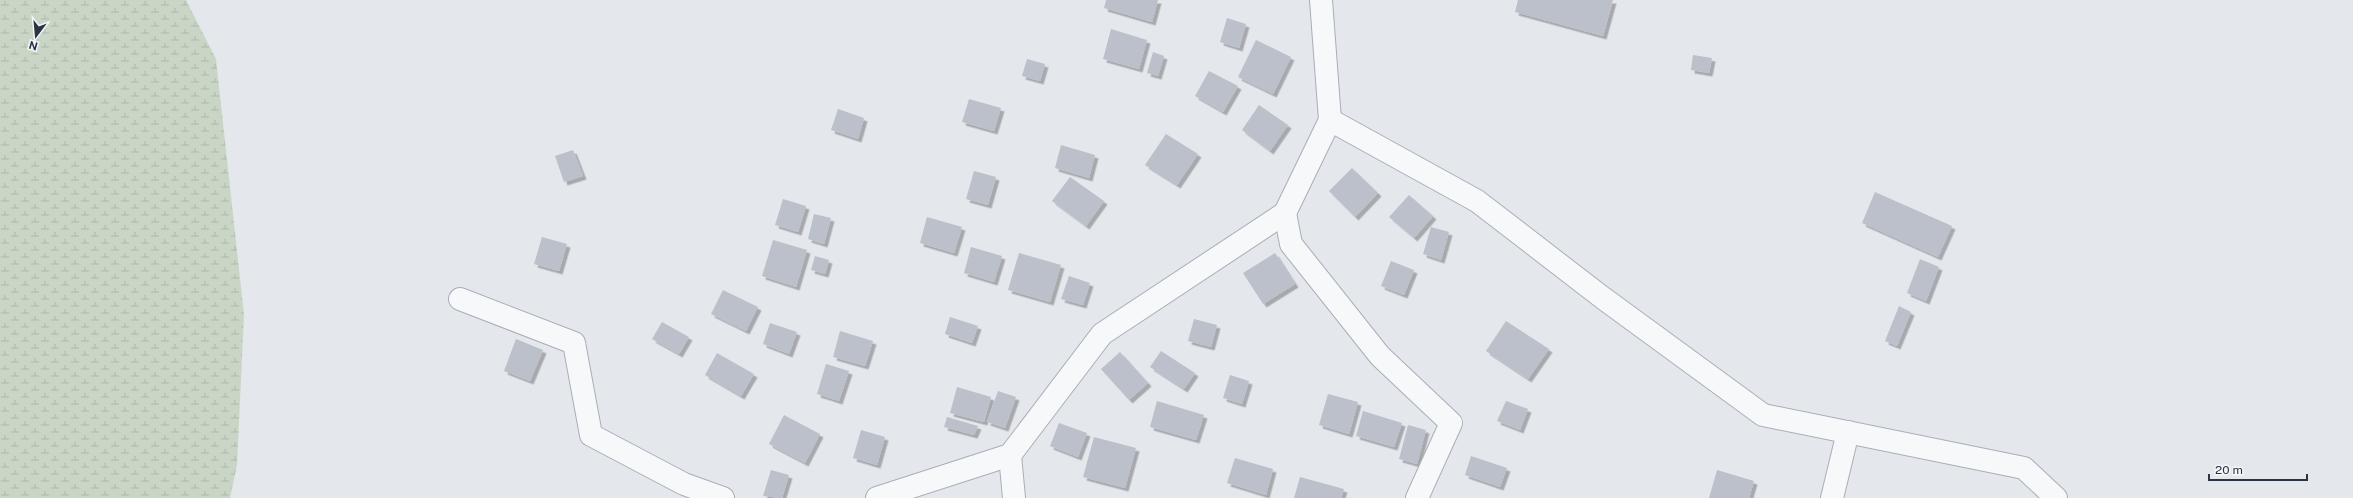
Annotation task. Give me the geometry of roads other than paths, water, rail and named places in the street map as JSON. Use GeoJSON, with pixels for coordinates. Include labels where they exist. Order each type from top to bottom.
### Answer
{"type":"FeatureCollection","features":[{"type":"Feature","properties":{"kind":"street"},"geometry":{"type":"LineString","coordinates":[[877,498],[1010,455],[1102,334],[1285,212],[1330,120],[1321,0]]}},
{"type":"Feature","properties":{"kind":"street"},"geometry":{"type":"LineString","coordinates":[[1330,120],[1477,201],[1602,298],[1763,414],[2024,468],[2056,498]]}},
{"type":"Feature","properties":{"kind":"street"},"geometry":{"type":"LineString","coordinates":[[1285,212],[1291,244],[1380,356],[1451,423],[1417,498]]}},
{"type":"Feature","properties":{"kind":"street"},"geometry":{"type":"LineString","coordinates":[[460,299],[574,343],[591,435],[684,484],[723,498]]}},
{"type":"Feature","properties":{"kind":"street"},"geometry":{"type":"LineString","coordinates":[[1832,498],[1848,432]]}},
{"type":"Feature","properties":{"kind":"street"},"geometry":{"type":"LineString","coordinates":[[1010,455],[1014,498]]}}]}
